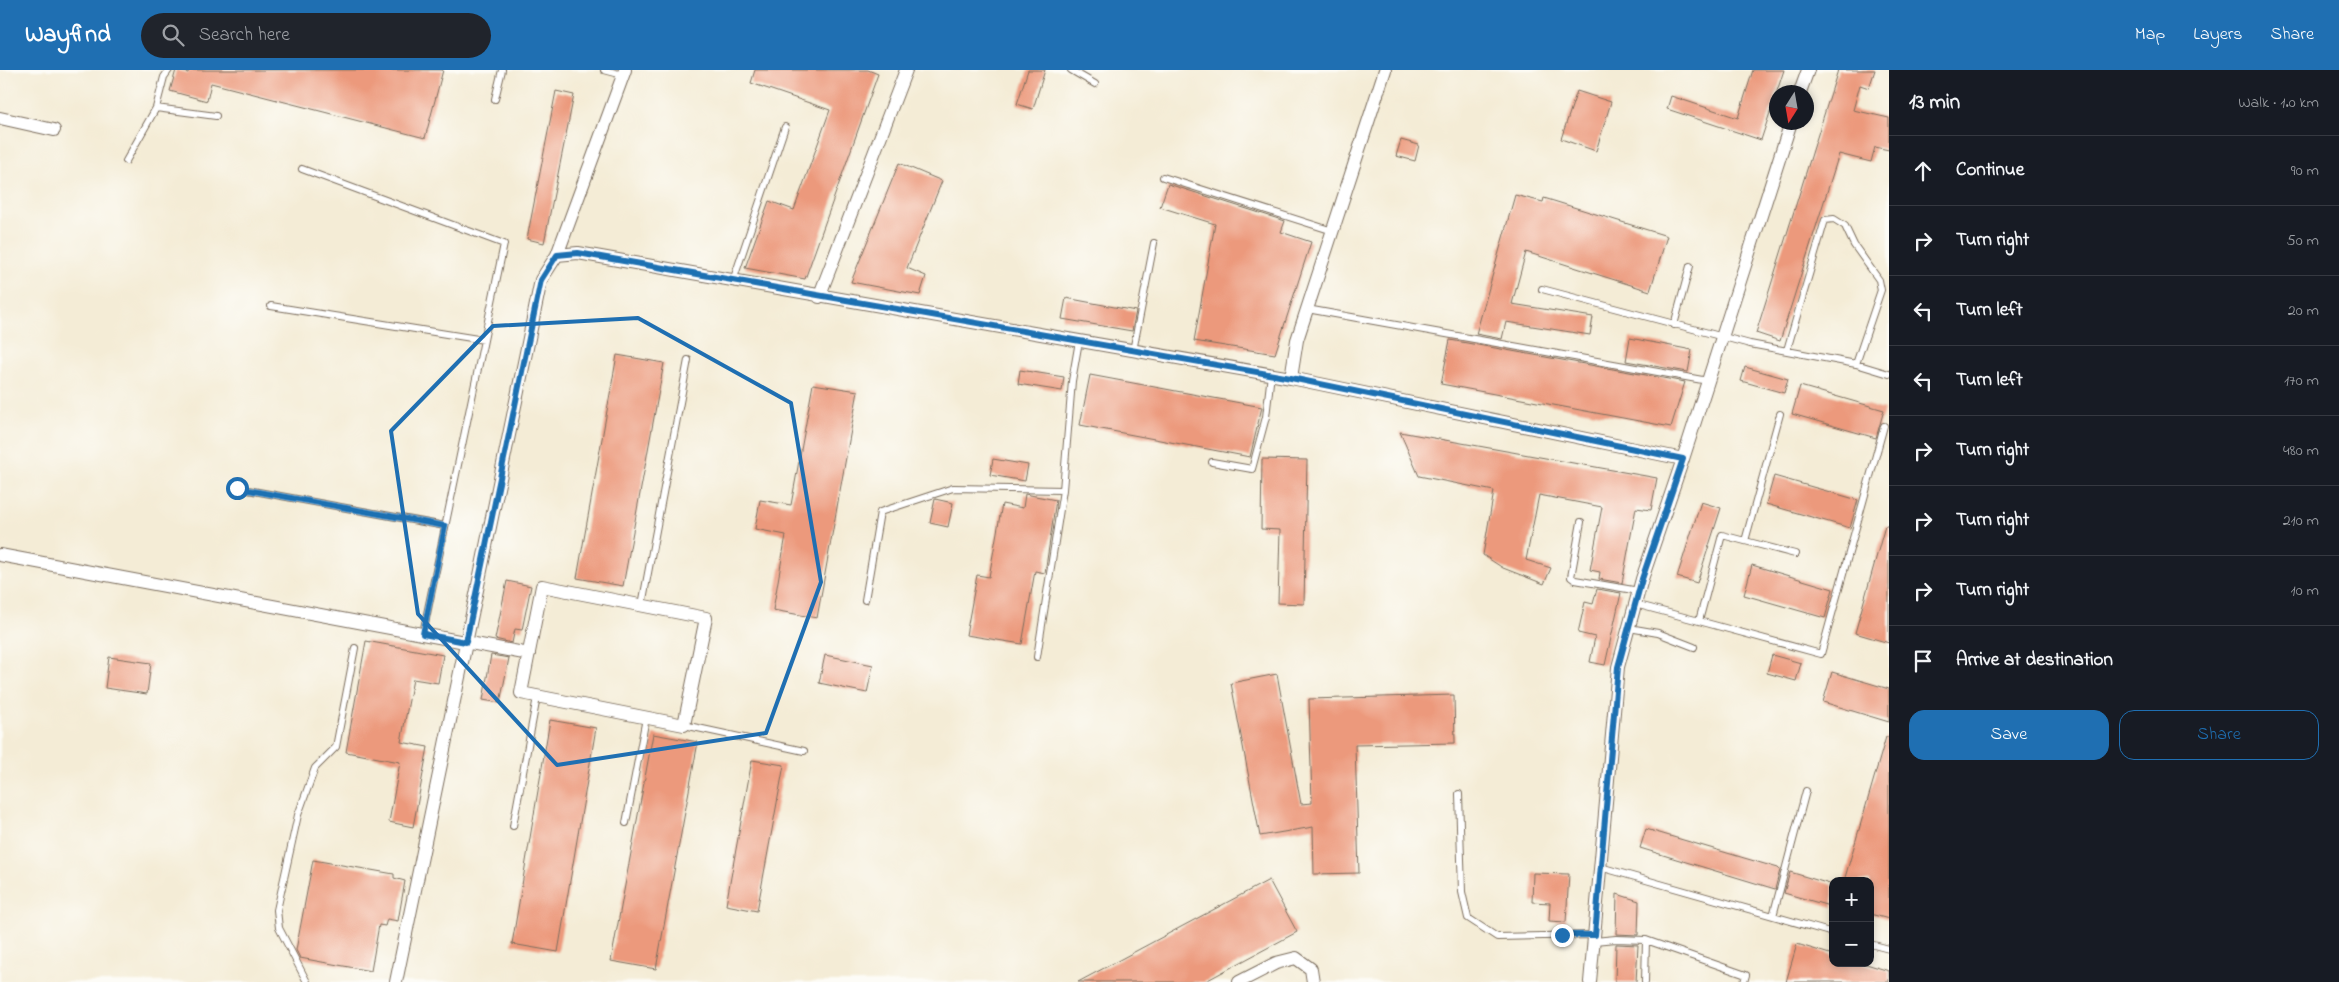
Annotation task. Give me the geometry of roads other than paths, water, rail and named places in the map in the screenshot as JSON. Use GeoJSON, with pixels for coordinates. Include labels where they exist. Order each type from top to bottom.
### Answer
{"type":"FeatureCollection","features":[{"type":"Feature","properties":{"kind":"street"},"geometry":{"type":"LineString","coordinates":[[819,297],[906,70]]}},
{"type":"Feature","properties":{"kind":"street"},"geometry":{"type":"LineString","coordinates":[[1291,378],[1297,340],[1385,70]]}},
{"type":"Feature","properties":{"kind":"street"},"geometry":{"type":"LineString","coordinates":[[1803,85],[1808,70]]}},
{"type":"Feature","properties":{"kind":"street"},"geometry":{"type":"LineString","coordinates":[[396,982],[541,280],[557,255],[624,73]]}},
{"type":"Feature","properties":{"kind":"street"},"geometry":{"type":"LineString","coordinates":[[0,118],[54,130]]}},
{"type":"Feature","properties":{"kind":"street"},"geometry":{"type":"LineString","coordinates":[[1590,982],[1618,667],[1639,591],[1788,130]]}},
{"type":"Feature","properties":{"kind":"street"},"geometry":{"type":"LineString","coordinates":[[557,255],[578,253],[819,297],[1271,374],[1683,459]]}},
{"type":"Feature","properties":{"kind":"street"},"geometry":{"type":"LineString","coordinates":[[0,555],[529,654]]}},
{"type":"Feature","properties":{"kind":"street"},"geometry":{"type":"LineString","coordinates":[[542,586],[642,605],[706,618],[684,725],[521,693],[542,586]]}},
{"type":"Feature","properties":{"kind":"street"},"geometry":{"type":"LineString","coordinates":[[1240,982],[1276,962],[1296,958],[1311,969],[1313,982]]}},
{"type":"Feature","properties":{"kind":"lane"},"geometry":{"type":"LineString","coordinates":[[126,160],[156,108],[164,77],[169,70]]}},
{"type":"Feature","properties":{"kind":"lane"},"geometry":{"type":"LineString","coordinates":[[495,99],[502,70]]}},
{"type":"Feature","properties":{"kind":"lane"},"geometry":{"type":"LineString","coordinates":[[604,70],[624,73]]}},
{"type":"Feature","properties":{"kind":"lane"},"geometry":{"type":"LineString","coordinates":[[1071,70],[1095,84]]}},
{"type":"Feature","properties":{"kind":"lane"},"geometry":{"type":"LineString","coordinates":[[156,108],[216,116]]}},
{"type":"Feature","properties":{"kind":"lane"},"geometry":{"type":"LineString","coordinates":[[733,281],[785,127]]}},
{"type":"Feature","properties":{"kind":"lane"},"geometry":{"type":"LineString","coordinates":[[302,169],[504,244],[423,634]]}},
{"type":"Feature","properties":{"kind":"lane"},"geometry":{"type":"LineString","coordinates":[[1163,177],[1333,230]]}},
{"type":"Feature","properties":{"kind":"lane"},"geometry":{"type":"LineString","coordinates":[[1787,350],[1825,220],[1834,219],[1845,226],[1854,245],[1879,280],[1881,290],[1856,364]]}},
{"type":"Feature","properties":{"kind":"lane"},"geometry":{"type":"LineString","coordinates":[[1134,351],[1154,243]]}},
{"type":"Feature","properties":{"kind":"lane"},"geometry":{"type":"LineString","coordinates":[[1674,325],[1690,266]]}},
{"type":"Feature","properties":{"kind":"lane"},"geometry":{"type":"LineString","coordinates":[[1542,289],[1674,325],[1856,364],[1889,374]]}},
{"type":"Feature","properties":{"kind":"lane"},"geometry":{"type":"LineString","coordinates":[[271,306],[484,340]]}},
{"type":"Feature","properties":{"kind":"lane"},"geometry":{"type":"LineString","coordinates":[[1307,309],[1708,381]]}},
{"type":"Feature","properties":{"kind":"lane"},"geometry":{"type":"LineString","coordinates":[[1037,658],[1063,490],[1072,381],[1079,341]]}},
{"type":"Feature","properties":{"kind":"lane"},"geometry":{"type":"LineString","coordinates":[[642,605],[688,360]]}},
{"type":"Feature","properties":{"kind":"lane"},"geometry":{"type":"LineString","coordinates":[[1212,462],[1252,469],[1266,417],[1271,374]]}},
{"type":"Feature","properties":{"kind":"lane"},"geometry":{"type":"LineString","coordinates":[[1745,541],[1780,414]]}},
{"type":"Feature","properties":{"kind":"lane"},"geometry":{"type":"LineString","coordinates":[[1635,604],[1821,654],[1884,426]]}},
{"type":"Feature","properties":{"kind":"lane"},"geometry":{"type":"LineString","coordinates":[[237,488],[445,526]]}},
{"type":"Feature","properties":{"kind":"lane"},"geometry":{"type":"LineString","coordinates":[[865,600],[880,512],[953,488],[1063,490]]}},
{"type":"Feature","properties":{"kind":"lane"},"geometry":{"type":"LineString","coordinates":[[1581,522],[1571,577],[1575,580],[1639,591]]}},
{"type":"Feature","properties":{"kind":"lane"},"geometry":{"type":"LineString","coordinates":[[1698,621],[1722,534],[1795,554]]}},
{"type":"Feature","properties":{"kind":"lane"},"geometry":{"type":"LineString","coordinates":[[1629,628],[1658,633],[1694,647]]}},
{"type":"Feature","properties":{"kind":"lane"},"geometry":{"type":"LineString","coordinates":[[307,982],[279,928],[277,910],[298,815],[315,768],[336,747],[355,648]]}},
{"type":"Feature","properties":{"kind":"lane"},"geometry":{"type":"LineString","coordinates":[[513,826],[537,696]]}},
{"type":"Feature","properties":{"kind":"lane"},"geometry":{"type":"LineString","coordinates":[[626,822],[646,718]]}},
{"type":"Feature","properties":{"kind":"lane"},"geometry":{"type":"LineString","coordinates":[[684,725],[804,751]]}},
{"type":"Feature","properties":{"kind":"lane"},"geometry":{"type":"LineString","coordinates":[[1773,916],[1806,791]]}},
{"type":"Feature","properties":{"kind":"lane"},"geometry":{"type":"LineString","coordinates":[[1459,794],[1462,892],[1468,918],[1497,937],[1646,940],[1746,975],[1744,982]]}},
{"type":"Feature","properties":{"kind":"lane"},"geometry":{"type":"LineString","coordinates":[[1600,867],[1829,932]]}},
{"type":"Feature","properties":{"kind":"lane"},"geometry":{"type":"LineString","coordinates":[[1645,982],[1646,940]]}},
{"type":"Feature","properties":{"kind":"lane"},"geometry":{"type":"LineString","coordinates":[[1874,945],[1889,949]]}}]}
